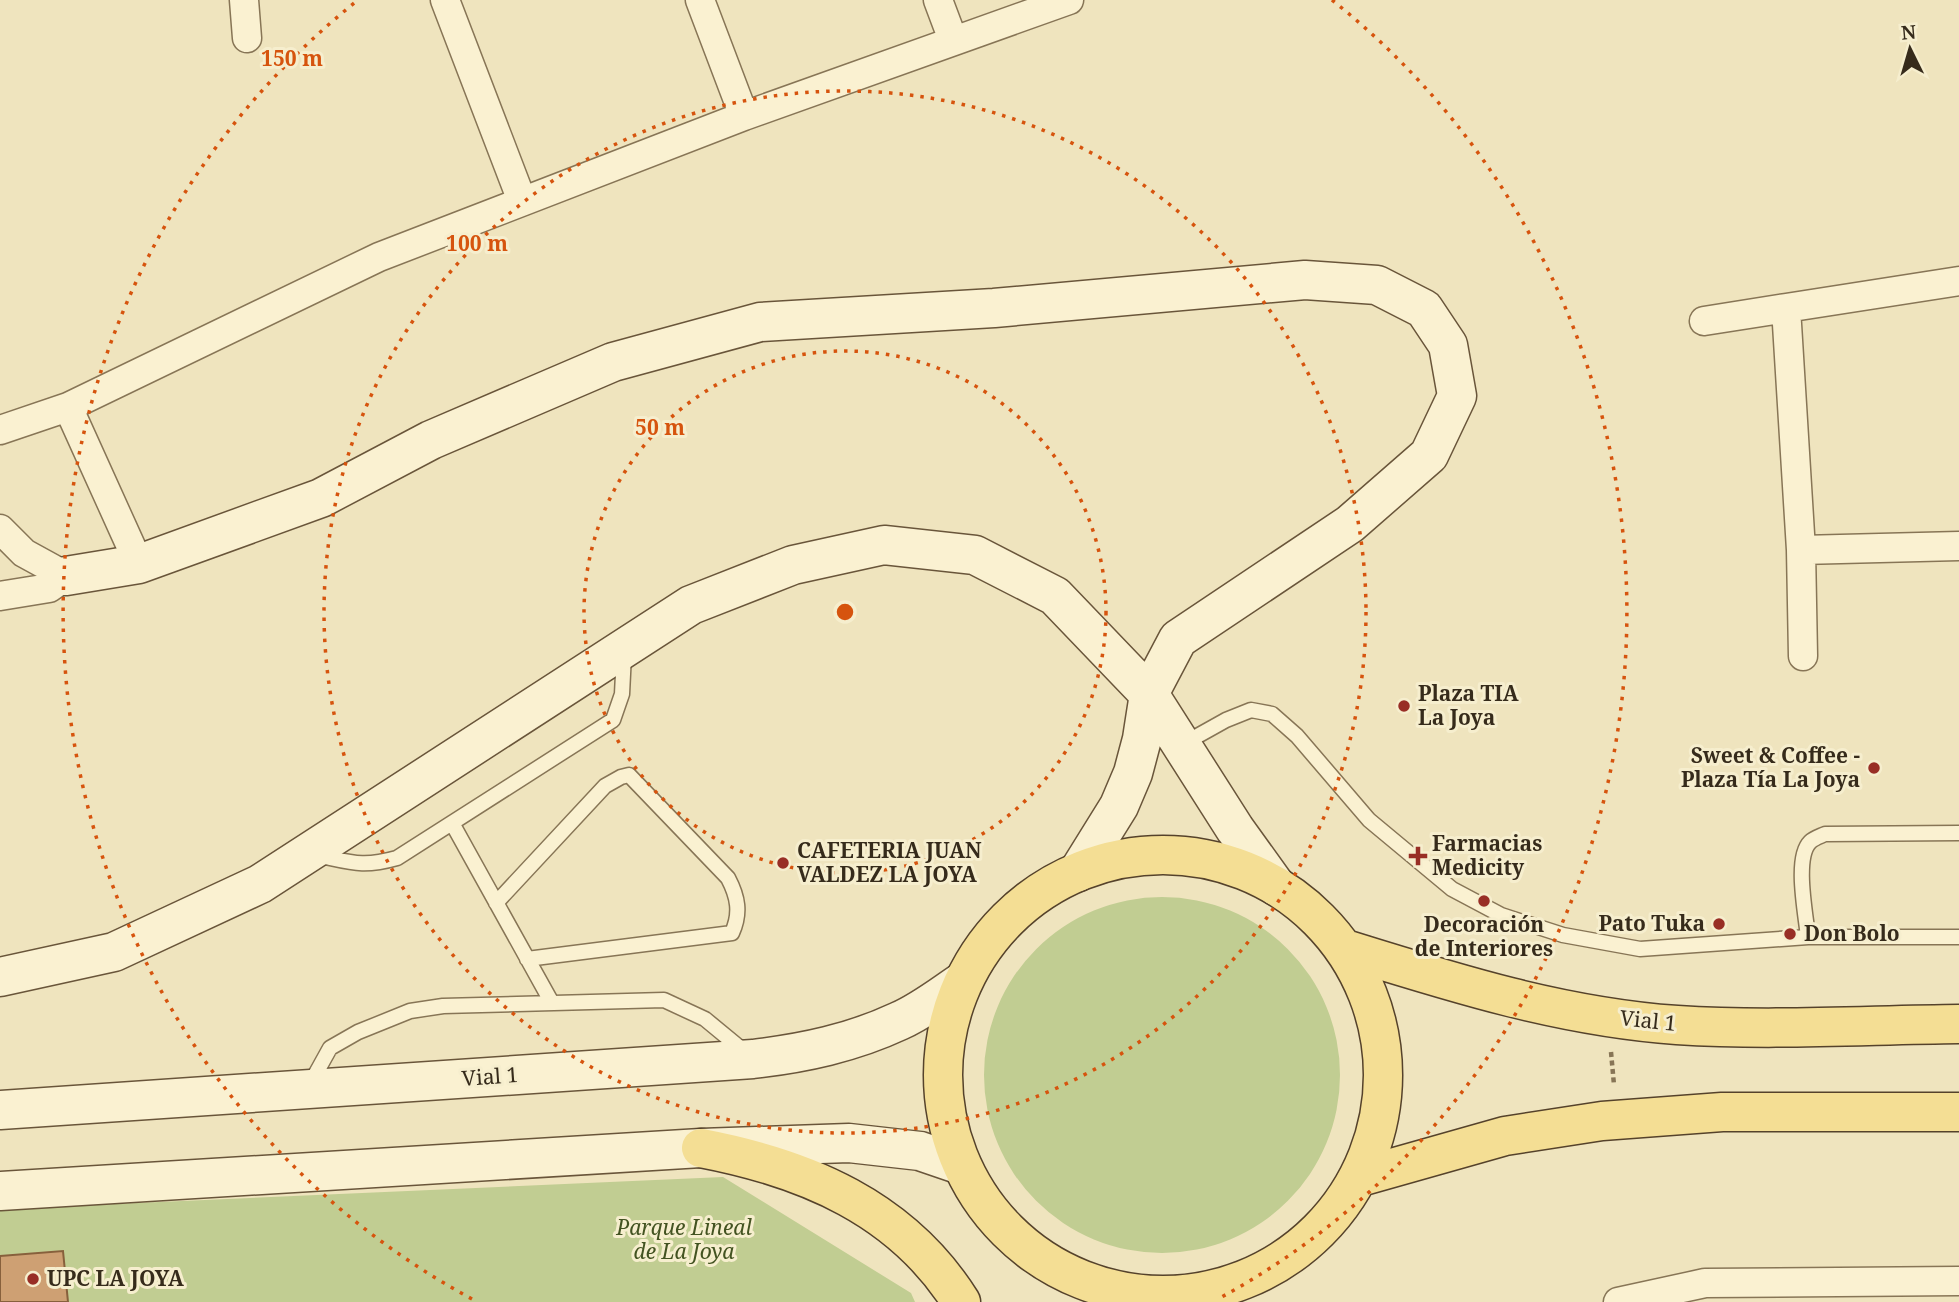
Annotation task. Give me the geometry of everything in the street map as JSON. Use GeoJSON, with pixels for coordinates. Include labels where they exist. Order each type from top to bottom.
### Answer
{"type":"FeatureCollection","features":[{"type":"Feature","properties":{"kind":"main road"},"geometry":{"type":"LineString","coordinates":[[1145,856],[1179,856],[1213,861],[1246,871],[1276,886],[1314,914],[1345,949],[1361,975],[1373,1003],[1384,1061],[1380,1121],[1360,1177],[1346,1199],[1310,1240],[1235,1291],[1152,1294],[1122,1291],[1093,1283],[1063,1287],[987,1208],[961,1165],[951,1139],[942,1086],[946,1032],[963,981],[976,957],[1011,916],[1031,899],[1078,872],[1145,856]]}},
{"type":"Feature","properties":{"kind":"main road","name":"Vial 1"},"geometry":{"type":"LineString","coordinates":[[1345,949],[1509,999],[1675,1025],[1959,1024]]}},
{"type":"Feature","properties":{"kind":"main road"},"geometry":{"type":"LineString","coordinates":[[1360,1177],[1505,1136],[1617,1119],[1722,1112],[1959,1112]]}},
{"type":"Feature","properties":{"kind":"main road"},"geometry":{"type":"LineString","coordinates":[[701,1148],[767,1163],[843,1192],[888,1222],[910,1241],[961,1302]]}},
{"type":"Feature","properties":{"kind":"street"},"geometry":{"type":"LineString","coordinates":[[244,0],[247,38]]}},
{"type":"Feature","properties":{"kind":"street"},"geometry":{"type":"LineString","coordinates":[[445,0],[522,201]]}},
{"type":"Feature","properties":{"kind":"street"},"geometry":{"type":"LineString","coordinates":[[700,0],[744,116]]}},
{"type":"Feature","properties":{"kind":"street"},"geometry":{"type":"LineString","coordinates":[[938,0],[953,40]]}},
{"type":"Feature","properties":{"kind":"street"},"geometry":{"type":"LineString","coordinates":[[0,430],[68,407],[379,257],[744,116],[1069,0]]}},
{"type":"Feature","properties":{"kind":"street"},"geometry":{"type":"LineString","coordinates":[[0,596],[49,587],[66,576],[139,564],[321,498],[430,440],[613,362],[760,322],[994,307],[1305,280],[1377,285],[1424,309],[1448,345],[1458,396],[1429,455],[1350,524],[1178,639],[1149,694],[1133,773],[1119,806],[1078,872]]}},
{"type":"Feature","properties":{"kind":"street"},"geometry":{"type":"LineString","coordinates":[[1704,321],[1959,281]]}},
{"type":"Feature","properties":{"kind":"street"},"geometry":{"type":"LineString","coordinates":[[1786,308],[1801,550],[1803,656]]}},
{"type":"Feature","properties":{"kind":"street"},"geometry":{"type":"LineString","coordinates":[[68,407],[139,564]]}},
{"type":"Feature","properties":{"kind":"street"},"geometry":{"type":"LineString","coordinates":[[0,450],[28,420]]}},
{"type":"Feature","properties":{"kind":"street"},"geometry":{"type":"LineString","coordinates":[[0,528],[24,553],[66,576]]}},
{"type":"Feature","properties":{"kind":"street"},"geometry":{"type":"LineString","coordinates":[[0,977],[114,952],[260,884],[691,605],[793,565],[884,545],[975,555],[1055,596],[1149,694],[1235,829],[1276,886]]}},
{"type":"Feature","properties":{"kind":"street"},"geometry":{"type":"LineString","coordinates":[[1801,550],[1959,546]]}},
{"type":"Feature","properties":{"kind":"street","name":"Vial 1"},"geometry":{"type":"LineString","coordinates":[[0,1110],[797,1054],[838,1045],[901,1021],[963,981]]}},
{"type":"Feature","properties":{"kind":"street"},"geometry":{"type":"LineString","coordinates":[[0,1191],[701,1148],[849,1143],[920,1152],[961,1165]]}},
{"type":"Feature","properties":{"kind":"street"},"geometry":{"type":"LineString","coordinates":[[1618,1302],[1704,1283],[1959,1281]]}},
{"type":"Feature","properties":{"kind":"lane"},"geometry":{"type":"LineString","coordinates":[[308,853],[352,864],[373,864],[397,858],[613,720],[622,694],[624,649]]}},
{"type":"Feature","properties":{"kind":"lane"},"geometry":{"type":"LineString","coordinates":[[1182,744],[1251,710],[1272,714],[1297,736],[1369,820],[1452,889],[1501,915],[1563,935],[1640,949],[1808,937],[1959,937]]}},
{"type":"Feature","properties":{"kind":"lane"},"geometry":{"type":"LineString","coordinates":[[496,903],[605,786],[629,775],[727,878],[735,892],[738,919],[732,933],[527,959]]}},
{"type":"Feature","properties":{"kind":"lane"},"geometry":{"type":"LineString","coordinates":[[452,823],[552,1003]]}},
{"type":"Feature","properties":{"kind":"lane"},"geometry":{"type":"LineString","coordinates":[[1808,937],[1802,856],[1810,842],[1825,834],[1959,833]]}},
{"type":"Feature","properties":{"kind":"lane"},"geometry":{"type":"LineString","coordinates":[[306,1090],[330,1048],[358,1032],[410,1011],[443,1006],[664,1000],[705,1019],[753,1059]]}},
{"type":"Feature","properties":{"kind":"path"},"geometry":{"type":"LineString","coordinates":[[1607,1016],[1617,1119]]}},
{"type":"Feature","properties":{"kind":"green space"},"geometry":{"type":"Polygon","coordinates":[[[1162,897],[1197,901],[1230,911],[1261,927],[1288,949],[1310,976],[1326,1007],[1336,1040],[1340,1075],[1336,1110],[1326,1143],[1310,1174],[1288,1201],[1261,1223],[1230,1239],[1197,1249],[1162,1253],[1127,1249],[1094,1239],[1063,1223],[1036,1201],[1014,1174],[998,1143],[988,1110],[984,1075],[988,1040],[998,1007],[1014,976],[1036,949],[1063,927],[1094,911],[1127,901],[1162,897]]]}},
{"type":"Feature","properties":{"kind":"green space","name":"Parque Lineal de La Joya"},"geometry":{"type":"Polygon","coordinates":[[[723,1177],[911,1293],[915,1302],[0,1302],[0,1209],[723,1177]]]}},
{"type":"Feature","properties":{"kind":"building","name":"UPC LA JOYA"},"geometry":{"type":"Polygon","coordinates":[[[63,1251],[68,1302],[0,1302],[0,1256],[63,1251]]]}},
{"type":"Feature","properties":{"kind":"place","name":"Plaza TIA La Joya"},"geometry":{"type":"Point","coordinates":[1404,706]}},
{"type":"Feature","properties":{"kind":"place","name":"Sweet & Coffee - Plaza Tía La Joya"},"geometry":{"type":"Point","coordinates":[1874,768]}},
{"type":"Feature","properties":{"kind":"place","name":"Farmacias Medicity"},"geometry":{"type":"Point","coordinates":[1418,856]}},
{"type":"Feature","properties":{"kind":"place","name":"CAFETERIA JUAN VALDEZ LA JOYA"},"geometry":{"type":"Point","coordinates":[783,863]}},
{"type":"Feature","properties":{"kind":"place","name":"Decoración de Interiores"},"geometry":{"type":"Point","coordinates":[1484,901]}},
{"type":"Feature","properties":{"kind":"place","name":"Pato Tuka"},"geometry":{"type":"Point","coordinates":[1719,924]}},
{"type":"Feature","properties":{"kind":"place","name":"Don Bolo"},"geometry":{"type":"Point","coordinates":[1790,934]}},
{"type":"Feature","properties":{"kind":"place","name":"UPC LA JOYA"},"geometry":{"type":"Point","coordinates":[33,1279]}}]}
